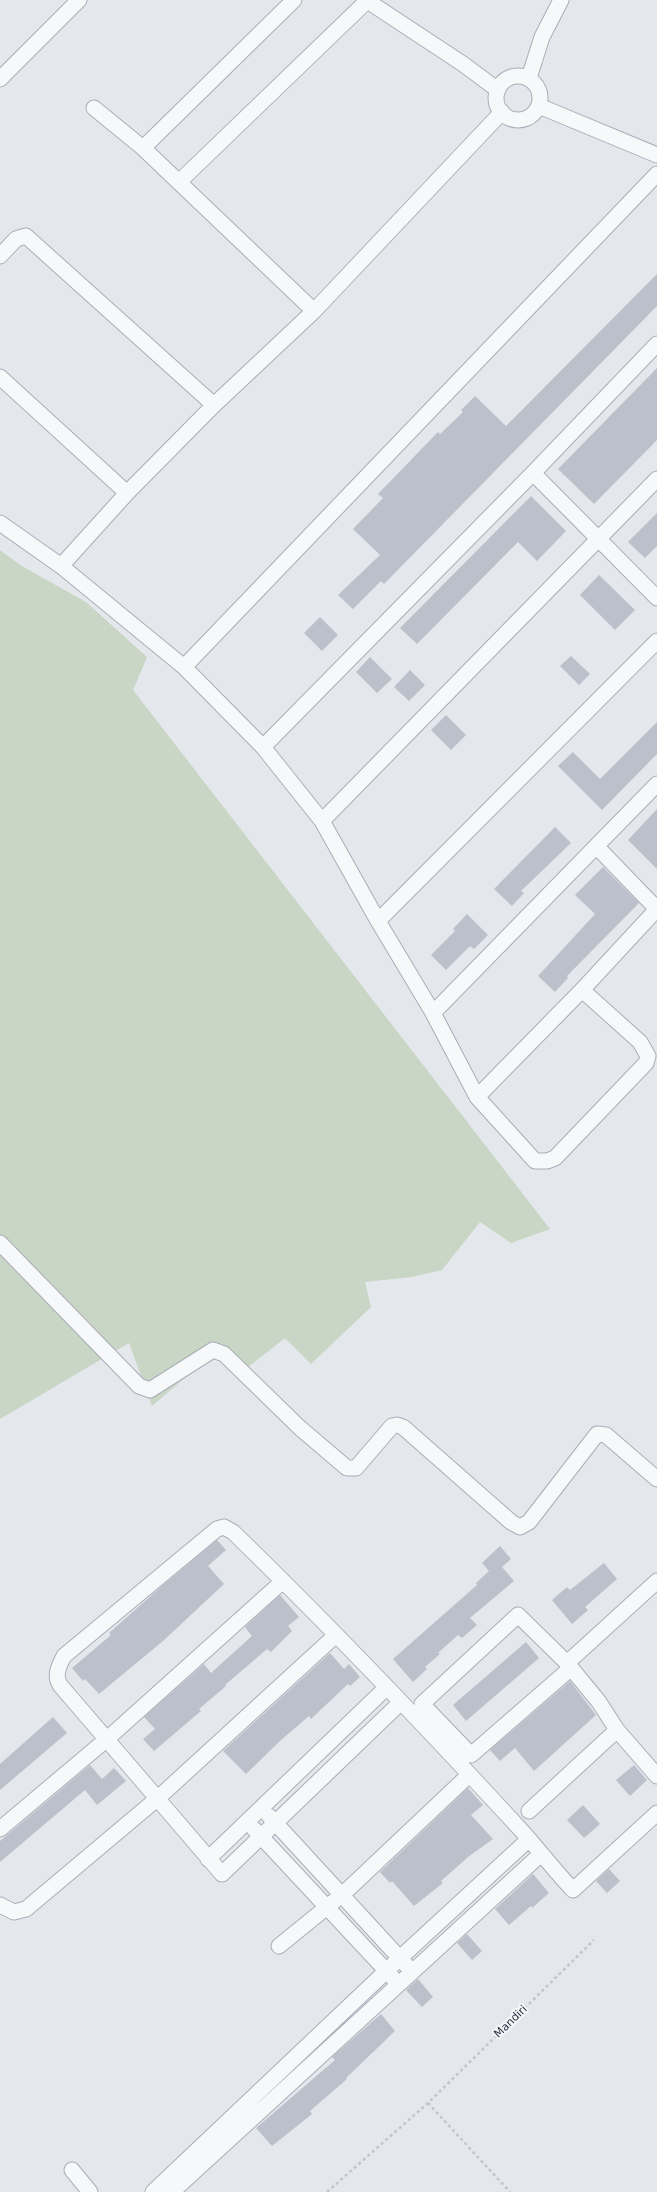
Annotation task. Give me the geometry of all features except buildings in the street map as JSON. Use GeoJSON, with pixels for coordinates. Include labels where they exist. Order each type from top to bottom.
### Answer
{"type":"FeatureCollection","features":[{"type":"Feature","properties":{"kind":"street"},"geometry":{"type":"LineString","coordinates":[[0,80],[79,0]]}},
{"type":"Feature","properties":{"kind":"street"},"geometry":{"type":"LineString","coordinates":[[143,148],[294,0]]}},
{"type":"Feature","properties":{"kind":"street"},"geometry":{"type":"LineString","coordinates":[[180,181],[366,0],[463,64],[498,90]]}},
{"type":"Feature","properties":{"kind":"street"},"geometry":{"type":"LineString","coordinates":[[529,78],[542,37],[561,0]]}},
{"type":"Feature","properties":{"kind":"street"},"geometry":{"type":"LineString","coordinates":[[517,76],[529,78],[538,88],[540,95],[539,106],[530,116],[517,120],[508,117],[502,112],[498,105],[498,90],[507,79],[517,76]]}},
{"type":"Feature","properties":{"kind":"street"},"geometry":{"type":"LineString","coordinates":[[539,106],[657,155]]}},
{"type":"Feature","properties":{"kind":"street"},"geometry":{"type":"LineString","coordinates":[[94,108],[143,148],[180,181],[314,311]]}},
{"type":"Feature","properties":{"kind":"street"},"geometry":{"type":"LineString","coordinates":[[61,566],[127,493],[214,405],[314,311],[502,112]]}},
{"type":"Feature","properties":{"kind":"street"},"geometry":{"type":"LineString","coordinates":[[184,667],[657,174]]}},
{"type":"Feature","properties":{"kind":"street"},"geometry":{"type":"LineString","coordinates":[[0,256],[16,239],[26,236],[214,405]]}},
{"type":"Feature","properties":{"kind":"street"},"geometry":{"type":"LineString","coordinates":[[263,747],[533,473],[657,344]]}},
{"type":"Feature","properties":{"kind":"street"},"geometry":{"type":"LineString","coordinates":[[0,377],[127,493]]}},
{"type":"Feature","properties":{"kind":"street"},"geometry":{"type":"LineString","coordinates":[[533,473],[657,598]]}},
{"type":"Feature","properties":{"kind":"street"},"geometry":{"type":"LineString","coordinates":[[322,821],[657,479]]}},
{"type":"Feature","properties":{"kind":"street"},"geometry":{"type":"LineString","coordinates":[[0,523],[61,566],[184,667],[263,747],[322,821],[378,921],[433,1013],[477,1097],[529,1157],[535,1161],[548,1161],[555,1158],[644,1067],[648,1056],[640,1042],[582,990]]}},
{"type":"Feature","properties":{"kind":"street"},"geometry":{"type":"LineString","coordinates":[[378,921],[657,641]]}},
{"type":"Feature","properties":{"kind":"street"},"geometry":{"type":"LineString","coordinates":[[433,1013],[657,784]]}},
{"type":"Feature","properties":{"kind":"street"},"geometry":{"type":"LineString","coordinates":[[477,1097],[582,990],[657,909],[596,848]]}},
{"type":"Feature","properties":{"kind":"street"},"geometry":{"type":"LineString","coordinates":[[0,1243],[139,1386],[150,1390],[213,1350],[218,1351],[224,1354],[300,1428],[347,1468],[356,1468],[392,1426],[397,1425],[403,1427],[510,1522],[520,1527],[529,1522],[597,1434],[606,1435],[657,1479]]}},
{"type":"Feature","properties":{"kind":"street"},"geometry":{"type":"LineString","coordinates":[[400,1703],[222,1874],[57,1680],[59,1665],[64,1656],[217,1529],[224,1527],[233,1532],[336,1635],[469,1775],[573,1890],[657,1813]]}},
{"type":"Feature","properties":{"kind":"street"},"geometry":{"type":"LineString","coordinates":[[0,1829],[107,1739],[283,1581]]}},
{"type":"Feature","properties":{"kind":"street"},"geometry":{"type":"LineString","coordinates":[[657,1581],[569,1666],[471,1755],[422,1704],[518,1615],[569,1666],[599,1702],[618,1730],[657,1776]]}},
{"type":"Feature","properties":{"kind":"street"},"geometry":{"type":"LineString","coordinates":[[0,1905],[14,1912],[26,1909],[158,1798],[336,1635]]}},
{"type":"Feature","properties":{"kind":"street"},"geometry":{"type":"LineString","coordinates":[[208,1859],[386,1688]]}},
{"type":"Feature","properties":{"kind":"street"},"geometry":{"type":"LineString","coordinates":[[529,1811],[618,1730]]}},
{"type":"Feature","properties":{"kind":"street"},"geometry":{"type":"LineString","coordinates":[[279,1946],[343,1894],[469,1775]]}},
{"type":"Feature","properties":{"kind":"street"},"geometry":{"type":"LineString","coordinates":[[261,1808],[343,1894],[412,1971]]}},
{"type":"Feature","properties":{"kind":"street"},"geometry":{"type":"LineString","coordinates":[[248,1821],[398,1983]]}},
{"type":"Feature","properties":{"kind":"street"},"geometry":{"type":"LineString","coordinates":[[153,2192],[400,1958],[528,1840]]}},
{"type":"Feature","properties":{"kind":"street"},"geometry":{"type":"LineString","coordinates":[[172,2192],[398,1983],[541,1854]]}},
{"type":"Feature","properties":{"kind":"street"},"geometry":{"type":"LineString","coordinates":[[72,2170],[90,2192]]}},
{"type":"Feature","properties":{"kind":"path","name":"Mandiri"},"geometry":{"type":"LineString","coordinates":[[327,2192],[428,2103],[594,1940]]}},
{"type":"Feature","properties":{"kind":"path"},"geometry":{"type":"LineString","coordinates":[[428,2103],[510,2192]]}},
{"type":"Feature","properties":{"kind":"green space"},"geometry":{"type":"Polygon","coordinates":[[[0,550],[20,565],[86,602],[147,657],[133,690],[550,1229],[511,1243],[480,1222],[442,1270],[412,1277],[365,1282],[371,1307],[311,1364],[285,1338],[242,1372],[214,1353],[152,1406],[129,1343],[0,1419],[0,550]]]}}]}
